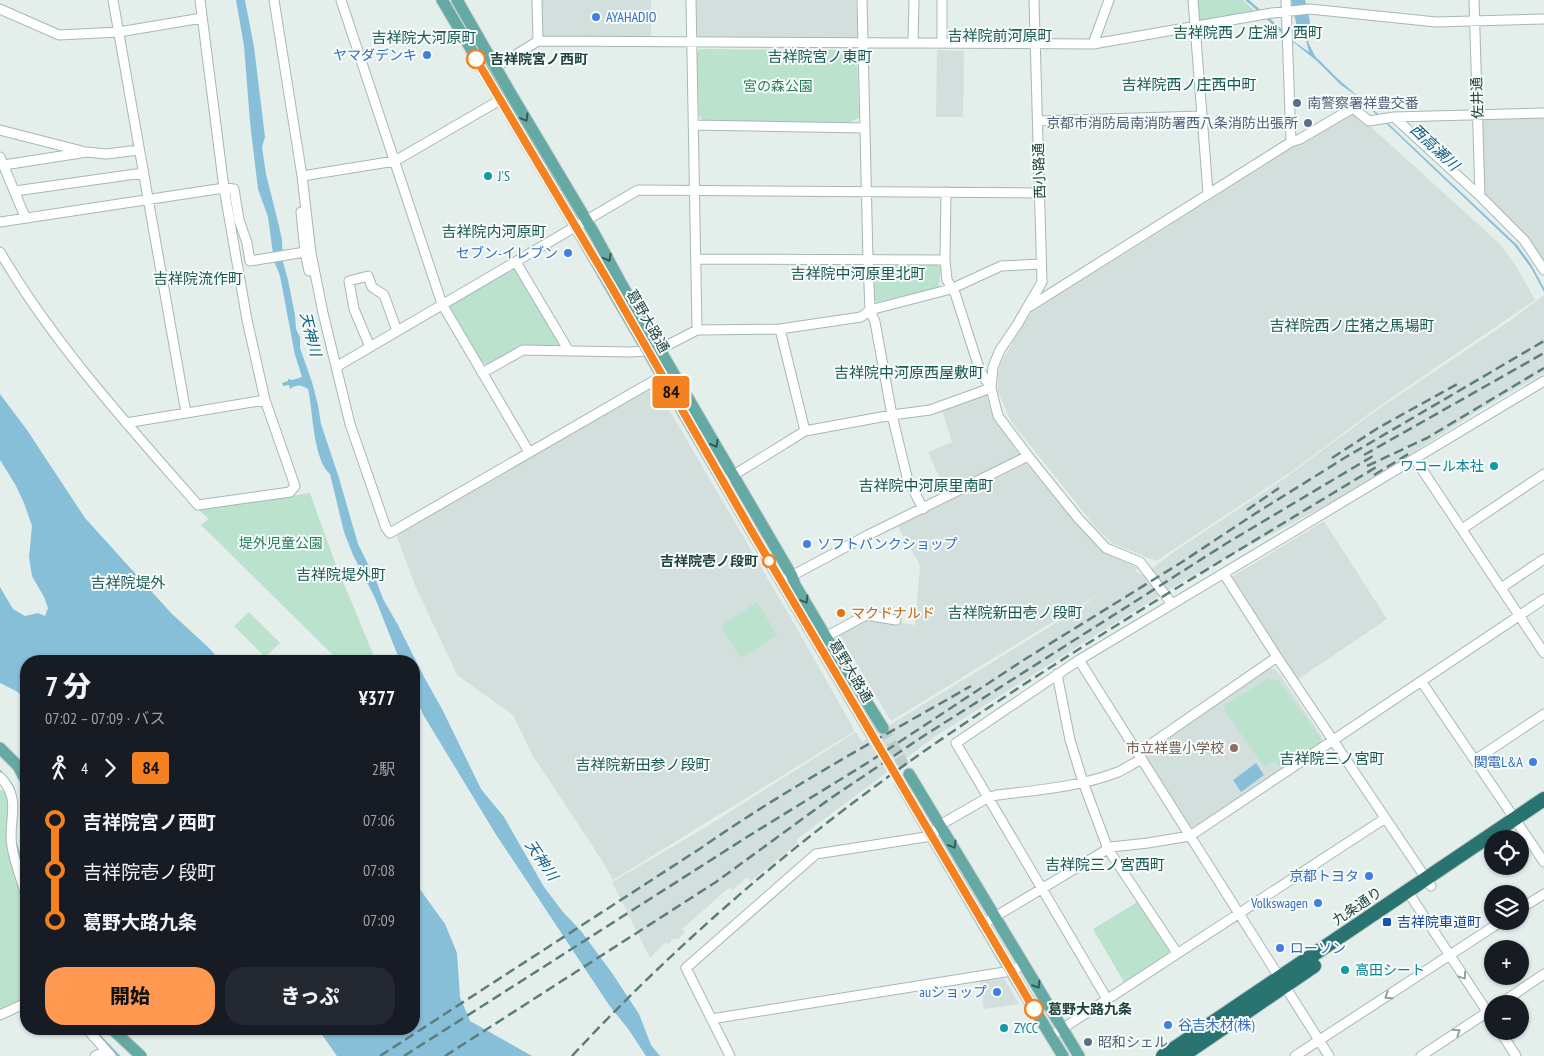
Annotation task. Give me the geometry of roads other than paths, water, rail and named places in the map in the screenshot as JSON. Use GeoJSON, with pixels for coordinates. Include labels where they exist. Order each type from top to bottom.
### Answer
{"type":"FeatureCollection","features":[{"type":"Feature","properties":{"kind":"highway","name":"九条通り"},"geometry":{"type":"LineString","coordinates":[[1172,1055],[1517,822],[1544,799]]}},
{"type":"Feature","properties":{"kind":"highway","name":"九条通り"},"geometry":{"type":"LineString","coordinates":[[1509,830],[1517,822],[1544,809]]}},
{"type":"Feature","properties":{"kind":"highway","name":"九条通り"},"geometry":{"type":"LineString","coordinates":[[1428,883],[1484,849]]}},
{"type":"Feature","properties":{"kind":"main road","name":"葛野大路通"},"geometry":{"type":"LineString","coordinates":[[442,0],[500,100],[586,220],[618,288]]}},
{"type":"Feature","properties":{"kind":"main road","name":"葛野大路通"},"geometry":{"type":"LineString","coordinates":[[459,3],[511,94],[576,226],[618,288],[654,350],[756,527],[782,582],[883,728]]}},
{"type":"Feature","properties":{"kind":"main road"},"geometry":{"type":"LineString","coordinates":[[449,13],[459,3]]}},
{"type":"Feature","properties":{"kind":"main road"},"geometry":{"type":"LineString","coordinates":[[485,74],[496,67]]}},
{"type":"Feature","properties":{"kind":"main road"},"geometry":{"type":"LineString","coordinates":[[500,100],[511,94]]}},
{"type":"Feature","properties":{"kind":"main road","name":"葛野大路通"},"geometry":{"type":"LineString","coordinates":[[654,350],[662,376],[699,428]]}},
{"type":"Feature","properties":{"kind":"main road","name":"葛野大路通"},"geometry":{"type":"LineString","coordinates":[[756,527],[792,576],[821,640],[872,735]]}},
{"type":"Feature","properties":{"kind":"main road"},"geometry":{"type":"LineString","coordinates":[[0,748],[20,770]]}},
{"type":"Feature","properties":{"kind":"main road"},"geometry":{"type":"LineString","coordinates":[[909,774],[1079,1056]]}},
{"type":"Feature","properties":{"kind":"main road"},"geometry":{"type":"LineString","coordinates":[[900,782],[1063,1056]]}},
{"type":"Feature","properties":{"kind":"main road"},"geometry":{"type":"LineString","coordinates":[[118,1035],[141,1056]]}},
{"type":"Feature","properties":{"kind":"street"},"geometry":{"type":"LineString","coordinates":[[113,0],[186,413]]}},
{"type":"Feature","properties":{"kind":"street"},"geometry":{"type":"LineString","coordinates":[[0,252],[22,290],[90,379],[198,505],[290,492],[295,486],[266,400],[247,320],[224,188],[200,0]]}},
{"type":"Feature","properties":{"kind":"street"},"geometry":{"type":"LineString","coordinates":[[274,0],[303,178],[311,253],[328,337],[350,424],[386,528],[390,533],[662,376]]}},
{"type":"Feature","properties":{"kind":"street"},"geometry":{"type":"LineString","coordinates":[[341,0],[442,304],[528,452]]}},
{"type":"Feature","properties":{"kind":"street"},"geometry":{"type":"LineString","coordinates":[[537,0],[538,41]]}},
{"type":"Feature","properties":{"kind":"street"},"geometry":{"type":"LineString","coordinates":[[691,0],[697,330]]}},
{"type":"Feature","properties":{"kind":"street"},"geometry":{"type":"LineString","coordinates":[[862,0],[870,310],[876,322],[892,415],[907,477],[923,508]]}},
{"type":"Feature","properties":{"kind":"street"},"geometry":{"type":"LineString","coordinates":[[913,43],[914,0]]}},
{"type":"Feature","properties":{"kind":"street"},"geometry":{"type":"LineString","coordinates":[[942,0],[942,43]]}},
{"type":"Feature","properties":{"kind":"street","name":"西小路通"},"geometry":{"type":"LineString","coordinates":[[991,388],[993,367],[1000,350],[1042,282],[1034,0]]}},
{"type":"Feature","properties":{"kind":"street"},"geometry":{"type":"LineString","coordinates":[[1094,44],[1109,0]]}},
{"type":"Feature","properties":{"kind":"street"},"geometry":{"type":"LineString","coordinates":[[1192,0],[1208,193]]}},
{"type":"Feature","properties":{"kind":"street"},"geometry":{"type":"LineString","coordinates":[[1286,0],[1289,11],[1287,29],[1291,142]]}},
{"type":"Feature","properties":{"kind":"street","name":"佐井通"},"geometry":{"type":"LineString","coordinates":[[1474,0],[1480,196]]}},
{"type":"Feature","properties":{"kind":"street"},"geometry":{"type":"LineString","coordinates":[[0,9],[59,35],[119,32],[202,18]]}},
{"type":"Feature","properties":{"kind":"street"},"geometry":{"type":"LineString","coordinates":[[496,67],[538,41],[1094,44],[1257,15],[1307,9],[1436,22],[1544,20]]}},
{"type":"Feature","properties":{"kind":"street"},"geometry":{"type":"LineString","coordinates":[[303,178],[396,161],[500,100]]}},
{"type":"Feature","properties":{"kind":"street"},"geometry":{"type":"LineString","coordinates":[[1027,308],[1291,142],[1353,108],[1369,122],[1394,116],[1544,113]]}},
{"type":"Feature","properties":{"kind":"street"},"geometry":{"type":"LineString","coordinates":[[1038,121],[1201,116]]}},
{"type":"Feature","properties":{"kind":"street"},"geometry":{"type":"LineString","coordinates":[[1394,116],[1524,240],[1544,270]]}},
{"type":"Feature","properties":{"kind":"street"},"geometry":{"type":"LineString","coordinates":[[693,125],[865,128]]}},
{"type":"Feature","properties":{"kind":"street"},"geometry":{"type":"LineString","coordinates":[[0,130],[87,152],[106,154],[139,150]]}},
{"type":"Feature","properties":{"kind":"street"},"geometry":{"type":"LineString","coordinates":[[26,217],[2,161],[87,152]]}},
{"type":"Feature","properties":{"kind":"street"},"geometry":{"type":"LineString","coordinates":[[14,191],[143,173]]}},
{"type":"Feature","properties":{"kind":"street"},"geometry":{"type":"LineString","coordinates":[[303,178],[299,194],[301,253],[322,332],[328,337]]}},
{"type":"Feature","properties":{"kind":"street"},"geometry":{"type":"LineString","coordinates":[[0,222],[224,188],[234,189],[239,220],[248,243],[250,261],[301,253]]}},
{"type":"Feature","properties":{"kind":"street"},"geometry":{"type":"LineString","coordinates":[[336,367],[638,190],[1040,193]]}},
{"type":"Feature","properties":{"kind":"street"},"geometry":{"type":"LineString","coordinates":[[946,192],[945,260],[947,280],[955,293],[980,371],[991,388],[998,416],[1078,518],[1106,548],[1140,562],[1172,604]]}},
{"type":"Feature","properties":{"kind":"street"},"geometry":{"type":"LineString","coordinates":[[696,259],[945,260]]}},
{"type":"Feature","properties":{"kind":"street"},"geometry":{"type":"LineString","coordinates":[[516,262],[569,351]]}},
{"type":"Feature","properties":{"kind":"street"},"geometry":{"type":"LineString","coordinates":[[482,373],[523,350],[629,352],[654,350],[697,330],[780,329],[861,317],[870,310],[951,289],[1001,266],[1041,264]]}},
{"type":"Feature","properties":{"kind":"street"},"geometry":{"type":"LineString","coordinates":[[347,271],[354,309],[370,347]]}},
{"type":"Feature","properties":{"kind":"street"},"geometry":{"type":"LineString","coordinates":[[349,281],[368,276],[372,287],[384,295],[397,331]]}},
{"type":"Feature","properties":{"kind":"street"},"geometry":{"type":"LineString","coordinates":[[780,329],[805,431]]}},
{"type":"Feature","properties":{"kind":"street"},"geometry":{"type":"LineString","coordinates":[[1107,999],[956,743],[1079,660],[1544,381]]}},
{"type":"Feature","properties":{"kind":"street"},"geometry":{"type":"LineString","coordinates":[[728,478],[805,431],[930,410],[991,388]]}},
{"type":"Feature","properties":{"kind":"street"},"geometry":{"type":"LineString","coordinates":[[126,423],[266,400]]}},
{"type":"Feature","properties":{"kind":"street"},"geometry":{"type":"LineString","coordinates":[[782,582],[923,508],[1028,456]]}},
{"type":"Feature","properties":{"kind":"street"},"geometry":{"type":"LineString","coordinates":[[1415,459],[1544,652]]}},
{"type":"Feature","properties":{"kind":"street"},"geometry":{"type":"LineString","coordinates":[[1462,529],[1544,474]]}},
{"type":"Feature","properties":{"kind":"street"},"geometry":{"type":"LineString","coordinates":[[1501,588],[1544,559]]}},
{"type":"Feature","properties":{"kind":"street"},"geometry":{"type":"LineString","coordinates":[[1224,574],[1276,657],[1428,883]]}},
{"type":"Feature","properties":{"kind":"street"},"geometry":{"type":"LineString","coordinates":[[983,924],[1111,847],[1190,836],[1544,599]]}},
{"type":"Feature","properties":{"kind":"street"},"geometry":{"type":"LineString","coordinates":[[821,640],[866,615],[896,620]]}},
{"type":"Feature","properties":{"kind":"street"},"geometry":{"type":"LineString","coordinates":[[730,1056],[686,968],[816,854],[932,836],[940,825],[987,798],[997,795],[1058,788],[1118,772],[1276,657]]}},
{"type":"Feature","properties":{"kind":"street"},"geometry":{"type":"LineString","coordinates":[[1079,660],[1330,1056]]}},
{"type":"Feature","properties":{"kind":"street"},"geometry":{"type":"LineString","coordinates":[[1057,674],[1070,740],[1083,782],[1108,849],[1177,954]]}},
{"type":"Feature","properties":{"kind":"street"},"geometry":{"type":"LineString","coordinates":[[1421,681],[1544,862]]}},
{"type":"Feature","properties":{"kind":"street"},"geometry":{"type":"LineString","coordinates":[[1476,760],[1544,714]]}},
{"type":"Feature","properties":{"kind":"street"},"geometry":{"type":"LineString","coordinates":[[2,782],[13,802],[11,846],[20,876]]}},
{"type":"Feature","properties":{"kind":"street"},"geometry":{"type":"LineString","coordinates":[[1051,1036],[1384,819]]}},
{"type":"Feature","properties":{"kind":"street"},"geometry":{"type":"LineString","coordinates":[[1529,904],[1544,894]]}},
{"type":"Feature","properties":{"kind":"street"},"geometry":{"type":"LineString","coordinates":[[1410,895],[1449,956],[1484,1004]]}},
{"type":"Feature","properties":{"kind":"street"},"geometry":{"type":"LineString","coordinates":[[1295,1056],[1488,930]]}},
{"type":"Feature","properties":{"kind":"street"},"geometry":{"type":"LineString","coordinates":[[711,1019],[1011,971],[1024,964]]}},
{"type":"Feature","properties":{"kind":"street"},"geometry":{"type":"LineString","coordinates":[[1513,995],[1544,974]]}},
{"type":"Feature","properties":{"kind":"street"},"geometry":{"type":"LineString","coordinates":[[0,1016],[20,1006]]}},
{"type":"Feature","properties":{"kind":"street"},"geometry":{"type":"LineString","coordinates":[[1421,1056],[1484,1017]]}},
{"type":"Feature","properties":{"kind":"street"},"geometry":{"type":"LineString","coordinates":[[92,1035],[109,1053]]}},
{"type":"Feature","properties":{"kind":"street"},"geometry":{"type":"LineString","coordinates":[[1506,1040],[1516,1056]]}},
{"type":"Feature","properties":{"kind":"street"},"geometry":{"type":"LineString","coordinates":[[95,1056],[109,1053]]}},
{"type":"Feature","properties":{"kind":"water"},"geometry":{"type":"Polygon","coordinates":[[[236,0],[245,0],[254,47],[265,137],[262,147],[266,174],[282,240],[283,262],[295,315],[296,329],[300,337],[300,348],[312,382],[321,424],[358,544],[383,599],[413,655],[398,655],[375,598],[353,555],[344,532],[330,474],[320,458],[314,434],[308,389],[295,386],[290,389],[289,385],[283,386],[282,383],[288,381],[288,379],[292,380],[302,377],[295,355],[280,276],[274,261],[268,217],[258,189],[244,46],[236,0]]]}},
{"type":"Feature","properties":{"kind":"water"},"geometry":{"type":"Polygon","coordinates":[[[1299,13],[1301,13],[1309,44],[1315,56],[1517,245],[1531,264],[1544,288],[1544,292],[1531,268],[1514,245],[1357,96],[1341,85],[1317,61],[1293,42],[1309,52],[1299,13]]]}},
{"type":"Feature","properties":{"kind":"water"},"geometry":{"type":"Polygon","coordinates":[[[0,394],[27,430],[85,518],[171,613],[215,655],[20,655],[20,694],[0,683],[0,587],[13,609],[25,616],[38,613],[45,616],[48,608],[32,576],[29,557],[32,526],[15,484],[0,460],[0,394]]]}},
{"type":"Feature","properties":{"kind":"water"},"geometry":{"type":"Polygon","coordinates":[[[420,669],[481,789],[504,817],[544,887],[563,912],[581,931],[612,973],[639,1014],[651,1045],[660,1056],[646,1056],[629,1030],[609,1005],[495,833],[420,708],[420,669]]]}},
{"type":"Feature","properties":{"kind":"water"},"geometry":{"type":"Polygon","coordinates":[[[1256,763],[1264,775],[1241,792],[1233,780],[1256,763]]]}},
{"type":"Feature","properties":{"kind":"water"},"geometry":{"type":"Polygon","coordinates":[[[420,889],[445,924],[457,953],[460,997],[470,1021],[532,1056],[337,1056],[322,1035],[420,1035],[420,889]]]}},
{"type":"Feature","properties":{"kind":"waterway"},"geometry":{"type":"LineString","coordinates":[[1247,0],[1261,12]]}},
{"type":"Feature","properties":{"kind":"waterway","name":"西高瀬川"},"geometry":{"type":"LineString","coordinates":[[1298,0],[1303,22]]}},
{"type":"Feature","properties":{"kind":"waterway"},"geometry":{"type":"LineString","coordinates":[[1265,16],[1285,34]]}},
{"type":"Feature","properties":{"kind":"waterway"},"geometry":{"type":"LineString","coordinates":[[0,771],[13,787],[16,799]]}},
{"type":"Feature","properties":{"kind":"waterway"},"geometry":{"type":"LineString","coordinates":[[16,844],[20,857]]}},
{"type":"Feature","properties":{"kind":"waterway"},"geometry":{"type":"LineString","coordinates":[[99,1035],[119,1056]]}},
{"type":"Feature","properties":{"kind":"tunnel"},"geometry":{"type":"LineString","coordinates":[[883,728],[909,774]]}},
{"type":"Feature","properties":{"kind":"tunnel"},"geometry":{"type":"LineString","coordinates":[[872,735],[900,782]]}},
{"type":"Feature","properties":{"kind":"railway"},"geometry":{"type":"LineString","coordinates":[[404,1056],[747,837],[872,760],[1022,661],[1182,562],[1253,515],[1346,457],[1544,341]]}},
{"type":"Feature","properties":{"kind":"railway"},"geometry":{"type":"LineString","coordinates":[[1364,455],[1544,353]]}},
{"type":"Feature","properties":{"kind":"railway"},"geometry":{"type":"LineString","coordinates":[[1367,466],[1427,438],[1544,368]]}},
{"type":"Feature","properties":{"kind":"railway"},"geometry":{"type":"LineString","coordinates":[[1332,458],[1378,428],[1461,382]]}},
{"type":"Feature","properties":{"kind":"railway"},"geometry":{"type":"LineString","coordinates":[[1374,475],[1410,453]]}},
{"type":"Feature","properties":{"kind":"railway"},"geometry":{"type":"LineString","coordinates":[[445,1056],[716,882],[831,798],[922,737],[1227,543],[1373,456]]}},
{"type":"Feature","properties":{"kind":"railway"},"geometry":{"type":"LineString","coordinates":[[572,1056],[643,983],[718,913],[796,847],[877,785],[956,729],[1090,642],[1378,466]]}},
{"type":"Feature","properties":{"kind":"railway"},"geometry":{"type":"LineString","coordinates":[[1247,510],[1279,488]]}},
{"type":"Feature","properties":{"kind":"railway"},"geometry":{"type":"LineString","coordinates":[[420,1030],[767,805],[834,764],[971,686]]}},
{"type":"Feature","properties":{"kind":"railway"},"geometry":{"type":"LineString","coordinates":[[380,1056],[412,1035]]}},
{"type":"Feature","properties":{"kind":"place","name":"AYAHADIO"},"geometry":{"type":"Point","coordinates":[596,17]}},
{"type":"Feature","properties":{"kind":"place","name":"ヤマダデンキ"},"geometry":{"type":"Point","coordinates":[427,55]}},
{"type":"Feature","properties":{"kind":"place","name":"吉祥院宮ノ西町"},"geometry":{"type":"Point","coordinates":[476,59]}},
{"type":"Feature","properties":{"kind":"place","name":"南警察署祥豊交番"},"geometry":{"type":"Point","coordinates":[1297,103]}},
{"type":"Feature","properties":{"kind":"place","name":"京都市消防局南消防署西八条消防出張所"},"geometry":{"type":"Point","coordinates":[1308,123]}},
{"type":"Feature","properties":{"kind":"place","name":"J'S"},"geometry":{"type":"Point","coordinates":[488,176]}},
{"type":"Feature","properties":{"kind":"place","name":"セブン-イレブン"},"geometry":{"type":"Point","coordinates":[568,253]}},
{"type":"Feature","properties":{"kind":"place","name":"ワコール本社"},"geometry":{"type":"Point","coordinates":[1494,466]}},
{"type":"Feature","properties":{"kind":"place","name":"ソフトバンクショップ"},"geometry":{"type":"Point","coordinates":[807,544]}},
{"type":"Feature","properties":{"kind":"place","name":"吉祥院壱ノ段町"},"geometry":{"type":"Point","coordinates":[769,561]}},
{"type":"Feature","properties":{"kind":"place","name":"マクドナルド"},"geometry":{"type":"Point","coordinates":[841,613]}},
{"type":"Feature","properties":{"kind":"place","name":"市立祥豊小学校"},"geometry":{"type":"Point","coordinates":[1234,748]}},
{"type":"Feature","properties":{"kind":"place","name":"関電L&A"},"geometry":{"type":"Point","coordinates":[1533,762]}},
{"type":"Feature","properties":{"kind":"place","name":"京都トヨタ"},"geometry":{"type":"Point","coordinates":[1369,876]}},
{"type":"Feature","properties":{"kind":"place","name":"Volkswagen"},"geometry":{"type":"Point","coordinates":[1318,903]}},
{"type":"Feature","properties":{"kind":"place","name":"吉祥院車道町"},"geometry":{"type":"Point","coordinates":[1387,922]}},
{"type":"Feature","properties":{"kind":"place","name":"ローソン"},"geometry":{"type":"Point","coordinates":[1280,948]}},
{"type":"Feature","properties":{"kind":"place","name":"高田シート"},"geometry":{"type":"Point","coordinates":[1345,970]}},
{"type":"Feature","properties":{"kind":"place","name":"auショップ"},"geometry":{"type":"Point","coordinates":[997,992]}},
{"type":"Feature","properties":{"kind":"place","name":"葛野大路九条"},"geometry":{"type":"Point","coordinates":[1034,1009]}},
{"type":"Feature","properties":{"kind":"place","name":"谷吉木材(株)"},"geometry":{"type":"Point","coordinates":[1168,1025]}},
{"type":"Feature","properties":{"kind":"place","name":"ZYCC"},"geometry":{"type":"Point","coordinates":[1004,1028]}},
{"type":"Feature","properties":{"kind":"place","name":"昭和シェル"},"geometry":{"type":"Point","coordinates":[1088,1042]}},
{"type":"Feature","properties":{"kind":"district","name":"吉祥院西ノ庄淵ノ西町"},"geometry":{"type":"Point","coordinates":[1248,32]}},
{"type":"Feature","properties":{"kind":"district","name":"吉祥院前河原町"},"geometry":{"type":"Point","coordinates":[1000,35]}},
{"type":"Feature","properties":{"kind":"district","name":"吉祥院大河原町"},"geometry":{"type":"Point","coordinates":[424,37]}},
{"type":"Feature","properties":{"kind":"district","name":"吉祥院宮ノ東町"},"geometry":{"type":"Point","coordinates":[820,56]}},
{"type":"Feature","properties":{"kind":"district","name":"吉祥院西ノ庄西中町"},"geometry":{"type":"Point","coordinates":[1189,84]}},
{"type":"Feature","properties":{"kind":"district","name":"吉祥院内河原町"},"geometry":{"type":"Point","coordinates":[494,231]}},
{"type":"Feature","properties":{"kind":"district","name":"吉祥院中河原里北町"},"geometry":{"type":"Point","coordinates":[858,273]}},
{"type":"Feature","properties":{"kind":"district","name":"吉祥院流作町"},"geometry":{"type":"Point","coordinates":[198,278]}},
{"type":"Feature","properties":{"kind":"district","name":"吉祥院西ノ庄猪之馬場町"},"geometry":{"type":"Point","coordinates":[1352,325]}},
{"type":"Feature","properties":{"kind":"district","name":"吉祥院中河原西屋敷町"},"geometry":{"type":"Point","coordinates":[909,372]}},
{"type":"Feature","properties":{"kind":"district","name":"吉祥院中河原里南町"},"geometry":{"type":"Point","coordinates":[926,485]}},
{"type":"Feature","properties":{"kind":"district","name":"吉祥院堤外町"},"geometry":{"type":"Point","coordinates":[341,574]}},
{"type":"Feature","properties":{"kind":"district","name":"吉祥院堤外"},"geometry":{"type":"Point","coordinates":[128,582]}},
{"type":"Feature","properties":{"kind":"district","name":"吉祥院新田壱ノ段町"},"geometry":{"type":"Point","coordinates":[1015,612]}},
{"type":"Feature","properties":{"kind":"district","name":"吉祥院三ノ宮町"},"geometry":{"type":"Point","coordinates":[1332,758]}},
{"type":"Feature","properties":{"kind":"district","name":"吉祥院新田参ノ段町"},"geometry":{"type":"Point","coordinates":[643,764]}},
{"type":"Feature","properties":{"kind":"district","name":"吉祥院三ノ宮西町"},"geometry":{"type":"Point","coordinates":[1105,864]}},
{"type":"Feature","properties":{"kind":"park label","name":"宮の森公園"},"geometry":{"type":"Point","coordinates":[778,86]}},
{"type":"Feature","properties":{"kind":"park label","name":"堤外児童公園"},"geometry":{"type":"Point","coordinates":[281,543]}},
{"type":"Feature","properties":{"kind":"water label","name":"天神川"},"geometry":{"type":"Point","coordinates":[311,334]}},
{"type":"Feature","properties":{"kind":"water label","name":"天神川"},"geometry":{"type":"Point","coordinates":[542,860]}}]}
